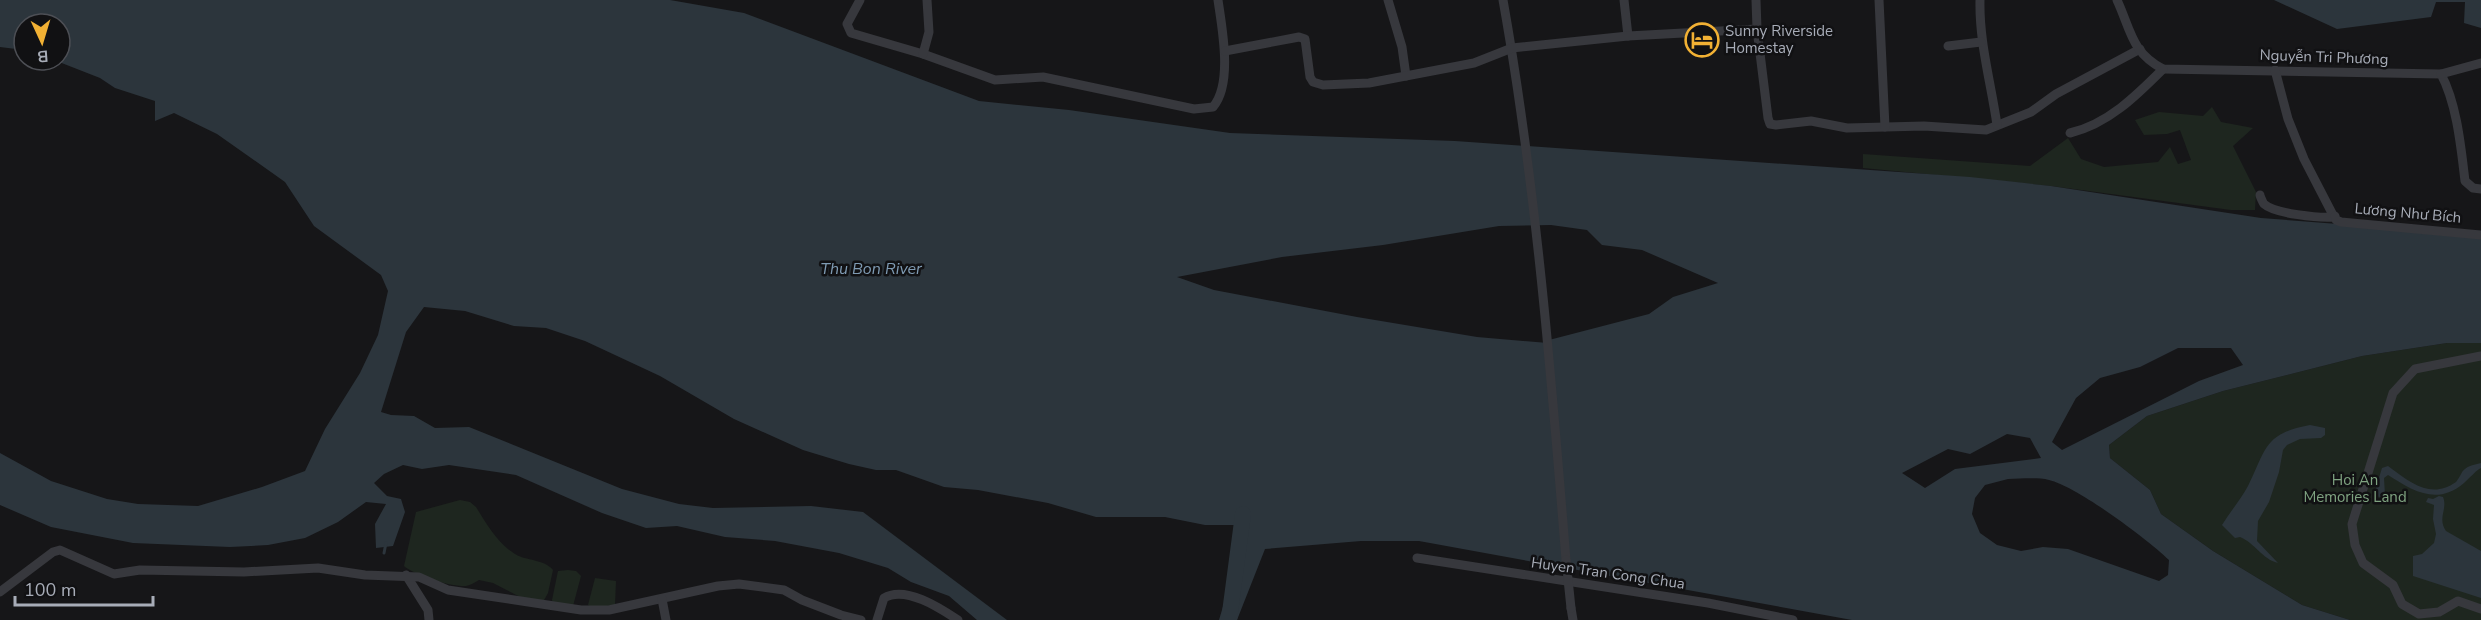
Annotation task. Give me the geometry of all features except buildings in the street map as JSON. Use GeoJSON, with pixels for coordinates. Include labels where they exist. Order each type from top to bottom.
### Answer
{"type":"FeatureCollection","features":[{"type":"Feature","properties":{"kind":"street"},"geometry":{"type":"LineString","coordinates":[[860,0],[847,24],[851,33],[923,54],[995,80],[1043,77],[1194,109],[1213,107],[1220,96],[1225,51],[1218,0]]}},
{"type":"Feature","properties":{"kind":"street"},"geometry":{"type":"LineString","coordinates":[[923,54],[929,32],[927,0]]}},
{"type":"Feature","properties":{"kind":"street"},"geometry":{"type":"LineString","coordinates":[[1388,0],[1401,47],[1406,76]]}},
{"type":"Feature","properties":{"kind":"street"},"geometry":{"type":"LineString","coordinates":[[1503,0],[1512,48],[1549,340],[1573,620]]}},
{"type":"Feature","properties":{"kind":"street"},"geometry":{"type":"LineString","coordinates":[[1624,0],[1628,36]]}},
{"type":"Feature","properties":{"kind":"street"},"geometry":{"type":"LineString","coordinates":[[1756,0],[1757,29],[1770,124],[1790,125],[1811,121],[1847,128],[1885,126],[1982,130],[2031,112],[2056,94],[2140,49]]}},
{"type":"Feature","properties":{"kind":"street"},"geometry":{"type":"LineString","coordinates":[[1879,0],[1885,126]]}},
{"type":"Feature","properties":{"kind":"street"},"geometry":{"type":"LineString","coordinates":[[1980,0],[1981,42],[1990,77],[1997,125]]}},
{"type":"Feature","properties":{"kind":"street"},"geometry":{"type":"LineString","coordinates":[[2070,133],[2090,128],[2116,111],[2137,95],[2163,69],[2136,47],[2117,0]]}},
{"type":"Feature","properties":{"kind":"street"},"geometry":{"type":"LineString","coordinates":[[1225,51],[1299,37],[1305,39],[1310,77],[1316,84],[1369,83],[1474,63],[1512,48],[1628,36],[1757,29]]}},
{"type":"Feature","properties":{"kind":"street"},"geometry":{"type":"LineString","coordinates":[[1948,46],[1981,42]]}},
{"type":"Feature","properties":{"kind":"street","name":"Nguyễn Tri Phương"},"geometry":{"type":"LineString","coordinates":[[2163,69],[2441,74],[2481,63]]}},
{"type":"Feature","properties":{"kind":"street"},"geometry":{"type":"LineString","coordinates":[[2276,70],[2288,119],[2304,159],[2334,217]]}},
{"type":"Feature","properties":{"kind":"street"},"geometry":{"type":"LineString","coordinates":[[2441,74],[2447,88],[2460,139],[2465,181],[2473,188],[2481,189]]}},
{"type":"Feature","properties":{"kind":"street","name":"Lương Như Bích"},"geometry":{"type":"LineString","coordinates":[[2260,195],[2264,203],[2275,209],[2319,218],[2334,217],[2341,222],[2481,235]]}},
{"type":"Feature","properties":{"kind":"street"},"geometry":{"type":"LineString","coordinates":[[2481,356],[2415,369],[2393,393],[2352,524],[2355,545],[2363,562],[2392,585],[2402,604],[2419,614],[2439,612],[2458,601],[2481,609]]}},
{"type":"Feature","properties":{"kind":"street"},"geometry":{"type":"LineString","coordinates":[[0,592],[53,552],[60,550],[67,551],[104,572],[114,574],[140,570],[244,572],[318,568],[365,575],[406,575],[429,580],[447,590],[565,609],[609,610],[718,586],[739,584],[784,590],[802,600],[861,620]]}},
{"type":"Feature","properties":{"kind":"street","name":"Huyen Tran Cong Chua"},"geometry":{"type":"LineString","coordinates":[[1417,558],[1708,603],[1793,620]]}},
{"type":"Feature","properties":{"kind":"street"},"geometry":{"type":"LineString","coordinates":[[406,575],[428,610],[429,620]]}},
{"type":"Feature","properties":{"kind":"street"},"geometry":{"type":"LineString","coordinates":[[877,620],[884,598],[890,594],[924,599],[958,620]]}},
{"type":"Feature","properties":{"kind":"street"},"geometry":{"type":"LineString","coordinates":[[662,599],[666,620]]}},
{"type":"Feature","properties":{"kind":"green space"},"geometry":{"type":"Polygon","coordinates":[[[2212,107],[2221,122],[2253,128],[2233,146],[2256,192],[2255,210],[2231,210],[2051,186],[1863,168],[1863,154],[2030,166],[2068,138],[2081,159],[2104,167],[2158,162],[2170,147],[2178,164],[2191,160],[2180,130],[2167,134],[2144,135],[2135,120],[2159,112],[2203,116],[2212,107]]]}},
{"type":"Feature","properties":{"kind":"green space","name":"Hoi An Memories Land"},"geometry":{"type":"Polygon","coordinates":[[[2447,343],[2481,343],[2481,620],[2350,620],[2302,605],[2213,551],[2161,514],[2150,490],[2110,458],[2109,445],[2147,416],[2223,391],[2362,356],[2447,343]]]}},
{"type":"Feature","properties":{"kind":"green space"},"geometry":{"type":"Polygon","coordinates":[[[460,500],[470,502],[476,507],[493,533],[509,550],[519,556],[545,564],[553,570],[548,593],[543,602],[524,599],[493,583],[479,580],[466,586],[442,582],[424,577],[404,566],[416,512],[460,500]]]}},
{"type":"Feature","properties":{"kind":"green space"},"geometry":{"type":"Polygon","coordinates":[[[558,571],[576,571],[581,576],[573,606],[553,603],[552,600],[558,571]]]}},
{"type":"Feature","properties":{"kind":"green space"},"geometry":{"type":"Polygon","coordinates":[[[595,578],[616,581],[615,605],[592,608],[588,605],[595,578]]]}},
{"type":"Feature","properties":{"kind":"water","name":"Thu Bon River"},"geometry":{"type":"Polygon","coordinates":[[[0,0],[670,0],[744,13],[979,101],[1069,110],[1230,133],[1455,141],[1970,177],[2051,186],[2261,218],[2481,235],[2481,343],[2447,343],[2362,356],[2223,391],[2147,416],[2109,445],[2110,458],[2150,490],[2161,514],[2213,551],[2302,605],[2350,620],[1852,620],[1419,541],[1361,541],[1265,549],[1237,620],[1219,620],[1230,583],[1245,554],[1245,542],[1234,525],[1205,525],[1165,517],[1096,517],[1048,503],[978,490],[944,487],[896,470],[876,470],[849,464],[803,450],[734,419],[660,376],[585,341],[546,328],[514,326],[465,311],[424,307],[406,332],[381,412],[414,416],[435,428],[469,427],[622,489],[679,504],[713,508],[811,506],[863,512],[1007,620],[977,620],[949,596],[911,582],[888,568],[839,553],[775,541],[725,537],[677,526],[646,528],[602,513],[516,475],[449,465],[422,469],[403,465],[384,474],[374,483],[387,496],[401,499],[405,512],[393,546],[376,548],[375,524],[386,504],[366,502],[338,522],[305,538],[268,545],[230,547],[133,543],[51,527],[0,505],[0,453],[51,481],[107,499],[138,504],[198,506],[262,487],[305,471],[325,429],[360,373],[378,335],[388,291],[381,275],[314,226],[285,182],[217,134],[174,113],[155,121],[155,101],[115,88],[100,78],[72,67],[72,12],[12,12],[12,48],[0,47],[0,0]],[[1551,225],[1499,226],[1383,245],[1282,257],[1177,277],[1214,290],[1357,317],[1477,337],[1548,343],[1549,340],[1649,314],[1673,297],[1718,283],[1642,250],[1602,245],[1587,230],[1551,225]],[[2178,348],[2140,367],[2100,378],[2076,398],[2052,442],[2062,450],[2199,381],[2243,365],[2231,348],[2178,348]],[[2007,434],[1970,454],[1948,449],[1902,473],[1925,488],[1955,469],[2041,458],[2030,438],[2007,434]],[[2008,479],[1985,485],[1975,498],[1972,514],[1980,533],[1997,545],[2021,551],[2043,547],[2068,549],[2159,581],[2168,575],[2169,560],[2129,527],[2077,492],[2044,479],[2008,479]]]}},
{"type":"Feature","properties":{"kind":"water"},"geometry":{"type":"Polygon","coordinates":[[[2274,0],[2481,0],[2481,28],[2464,23],[2465,2],[2436,2],[2431,17],[2337,29],[2274,0]]]}},
{"type":"Feature","properties":{"kind":"water"},"geometry":{"type":"Polygon","coordinates":[[[2310,425],[2325,428],[2325,435],[2321,438],[2300,439],[2287,445],[2283,450],[2279,472],[2269,502],[2258,521],[2257,541],[2278,563],[2267,558],[2240,537],[2235,538],[2222,525],[2245,491],[2268,445],[2283,433],[2310,425]]]}},
{"type":"Feature","properties":{"kind":"water"},"geometry":{"type":"Polygon","coordinates":[[[2481,463],[2481,468],[2464,483],[2444,494],[2425,494],[2416,491],[2388,475],[2384,478],[2385,495],[2379,497],[2374,494],[2382,468],[2388,466],[2423,488],[2439,489],[2456,482],[2467,468],[2481,463]]]}},
{"type":"Feature","properties":{"kind":"water"},"geometry":{"type":"Polygon","coordinates":[[[2443,497],[2444,501],[2442,522],[2446,531],[2481,551],[2481,598],[2413,576],[2413,556],[2422,554],[2434,543],[2436,534],[2433,519],[2434,505],[2426,502],[2428,498],[2433,499],[2443,497]]]}},
{"type":"Feature","properties":{"kind":"waterway"},"geometry":{"type":"LineString","coordinates":[[1229,620],[1243,514]]}},
{"type":"Feature","properties":{"kind":"waterway"},"geometry":{"type":"LineString","coordinates":[[384,553],[386,543]]}},
{"type":"Feature","properties":{"kind":"place","name":"Sunny Riverside Homestay"},"geometry":{"type":"Point","coordinates":[1702,40]}}]}
